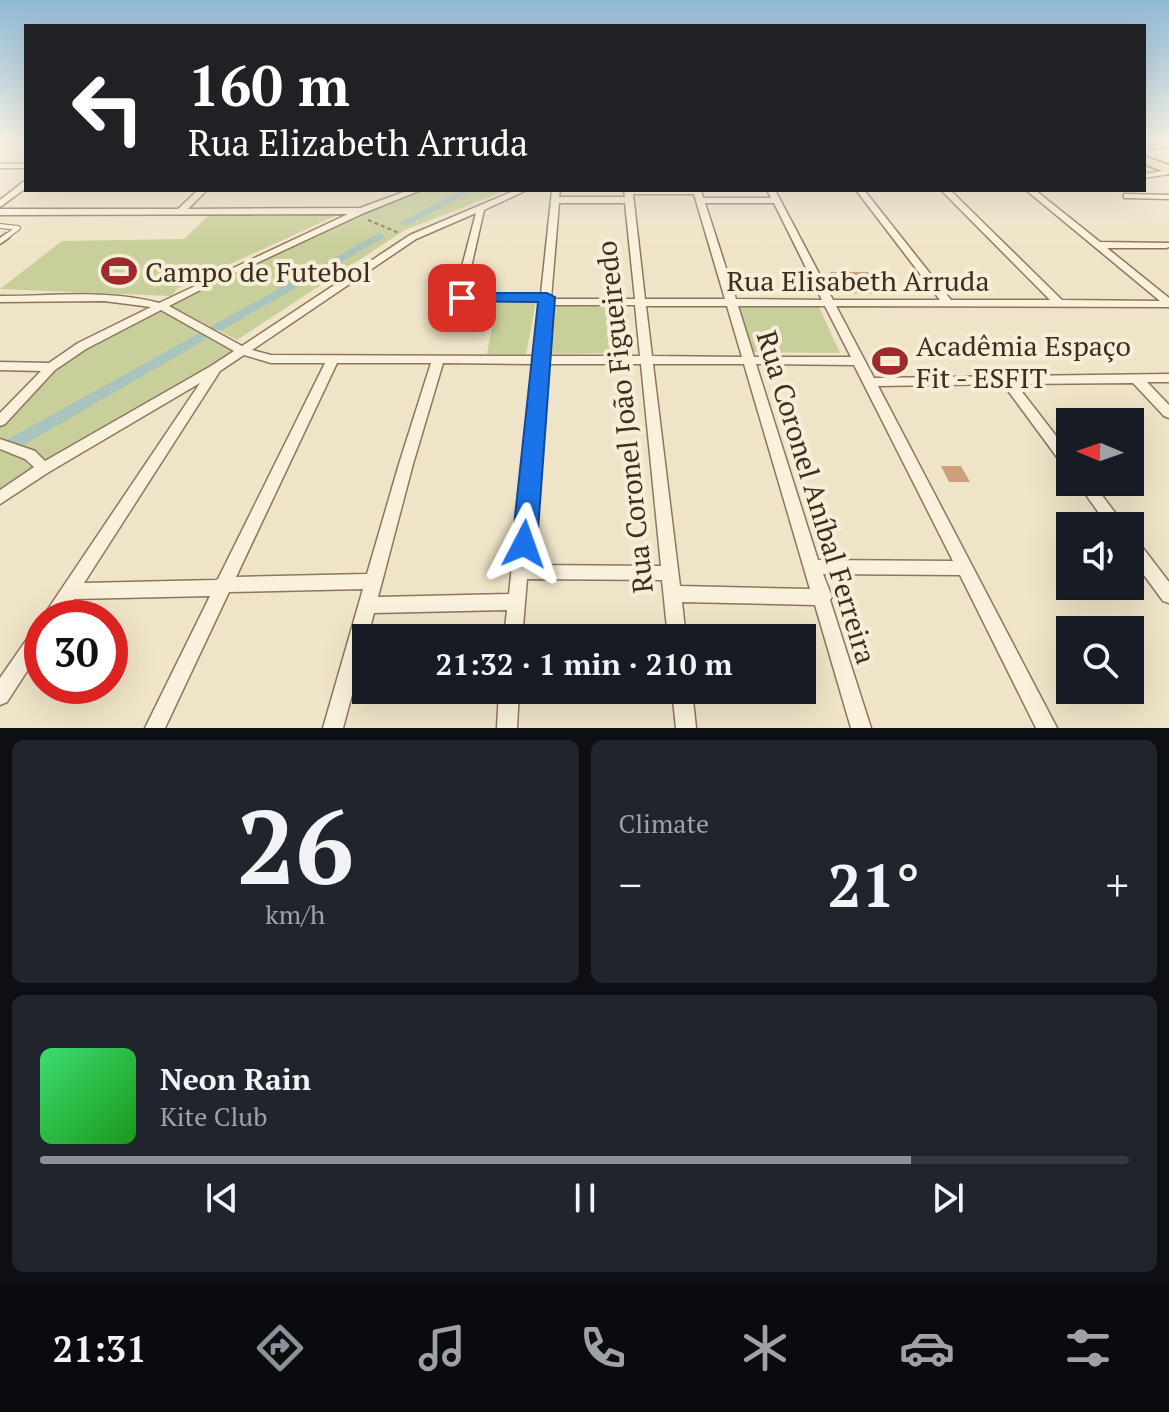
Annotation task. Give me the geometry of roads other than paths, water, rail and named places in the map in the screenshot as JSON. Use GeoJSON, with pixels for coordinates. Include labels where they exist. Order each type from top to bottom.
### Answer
{"type":"FeatureCollection","features":[{"type":"Feature","properties":{"kind":"street"},"geometry":{"type":"LineString","coordinates":[[0,204],[24,186]]}},
{"type":"Feature","properties":{"kind":"street"},"geometry":{"type":"LineString","coordinates":[[182,210],[201,192]]}},
{"type":"Feature","properties":{"kind":"street"},"geometry":{"type":"LineString","coordinates":[[0,421],[51,367],[159,305],[358,213],[412,192]]}},
{"type":"Feature","properties":{"kind":"street"},"geometry":{"type":"LineString","coordinates":[[0,498],[44,468],[215,369],[411,238],[481,211],[519,192]]}},
{"type":"Feature","properties":{"kind":"street"},"geometry":{"type":"LineString","coordinates":[[862,192],[948,303]]}},
{"type":"Feature","properties":{"kind":"street"},"geometry":{"type":"LineString","coordinates":[[947,192],[1060,304]]}},
{"type":"Feature","properties":{"kind":"street"},"geometry":{"type":"LineString","coordinates":[[1033,192],[1169,304]]}},
{"type":"Feature","properties":{"kind":"street","name":"Rua Coronel João Figueiredo"},"geometry":{"type":"LineString","coordinates":[[628,194],[675,624]]}},
{"type":"Feature","properties":{"kind":"street","name":"Rua Coronel Aníbal Ferreira"},"geometry":{"type":"LineString","coordinates":[[699,194],[747,362],[823,597],[861,728]]}},
{"type":"Feature","properties":{"kind":"street"},"geometry":{"type":"LineString","coordinates":[[514,624],[522,572],[556,195],[774,196],[1047,728]]}},
{"type":"Feature","properties":{"kind":"street"},"geometry":{"type":"LineString","coordinates":[[1127,196],[1169,197]]}},
{"type":"Feature","properties":{"kind":"street"},"geometry":{"type":"LineString","coordinates":[[0,212],[182,210],[358,213]]}},
{"type":"Feature","properties":{"kind":"street","name":"Rua Elisabeth Arruda"},"geometry":{"type":"LineString","coordinates":[[481,211],[459,297],[831,305],[1169,304]]}},
{"type":"Feature","properties":{"kind":"street"},"geometry":{"type":"LineString","coordinates":[[1099,245],[1166,245]]}},
{"type":"Feature","properties":{"kind":"street"},"geometry":{"type":"LineString","coordinates":[[0,299],[120,301],[159,305],[243,351],[271,359],[331,362],[859,361]]}},
{"type":"Feature","properties":{"kind":"street"},"geometry":{"type":"LineString","coordinates":[[0,313],[17,300]]}},
{"type":"Feature","properties":{"kind":"street"},"geometry":{"type":"LineString","coordinates":[[333,728],[372,581],[438,361]]}},
{"type":"Feature","properties":{"kind":"street"},"geometry":{"type":"LineString","coordinates":[[155,728],[331,362]]}},
{"type":"Feature","properties":{"kind":"street"},"geometry":{"type":"LineString","coordinates":[[0,366],[51,367]]}},
{"type":"Feature","properties":{"kind":"street"},"geometry":{"type":"LineString","coordinates":[[63,600],[215,369]]}},
{"type":"Feature","properties":{"kind":"street"},"geometry":{"type":"LineString","coordinates":[[1136,378],[1169,413]]}},
{"type":"Feature","properties":{"kind":"street"},"geometry":{"type":"LineString","coordinates":[[871,382],[1169,378]]}},
{"type":"Feature","properties":{"kind":"street"},"geometry":{"type":"LineString","coordinates":[[1007,381],[1056,446]]}},
{"type":"Feature","properties":{"kind":"street"},"geometry":{"type":"LineString","coordinates":[[0,444],[30,455],[44,468]]}},
{"type":"Feature","properties":{"kind":"street"},"geometry":{"type":"LineString","coordinates":[[1144,562],[1169,595]]}},
{"type":"Feature","properties":{"kind":"street"},"geometry":{"type":"LineString","coordinates":[[813,567],[965,568]]}},
{"type":"Feature","properties":{"kind":"street"},"geometry":{"type":"LineString","coordinates":[[522,572],[669,573]]}},
{"type":"Feature","properties":{"kind":"street"},"geometry":{"type":"LineString","coordinates":[[69,591],[372,581]]}},
{"type":"Feature","properties":{"kind":"street"},"geometry":{"type":"LineString","coordinates":[[672,594],[823,597]]}},
{"type":"Feature","properties":{"kind":"street"},"geometry":{"type":"LineString","coordinates":[[367,605],[515,602]]}},
{"type":"Feature","properties":{"kind":"street"},"geometry":{"type":"LineString","coordinates":[[0,695],[24,659]]}},
{"type":"Feature","properties":{"kind":"street"},"geometry":{"type":"LineString","coordinates":[[507,728],[508,704]]}},
{"type":"Feature","properties":{"kind":"street"},"geometry":{"type":"LineString","coordinates":[[683,704],[686,728]]}},
{"type":"Feature","properties":{"kind":"lane"},"geometry":{"type":"LineString","coordinates":[[0,226],[18,228],[0,241]]}},
{"type":"Feature","properties":{"kind":"waterway"},"geometry":{"type":"LineString","coordinates":[[404,223],[465,192]]}},
{"type":"Feature","properties":{"kind":"waterway"},"geometry":{"type":"LineString","coordinates":[[217,327],[379,236]]}},
{"type":"Feature","properties":{"kind":"waterway"},"geometry":{"type":"LineString","coordinates":[[11,445],[198,338]]}},
{"type":"Feature","properties":{"kind":"place","name":"Campo de Futebol"},"geometry":{"type":"Point","coordinates":[119,271]}},
{"type":"Feature","properties":{"kind":"place","name":"Acadêmia Espaço Fit - ESFIT"},"geometry":{"type":"Point","coordinates":[890,361]}}]}
